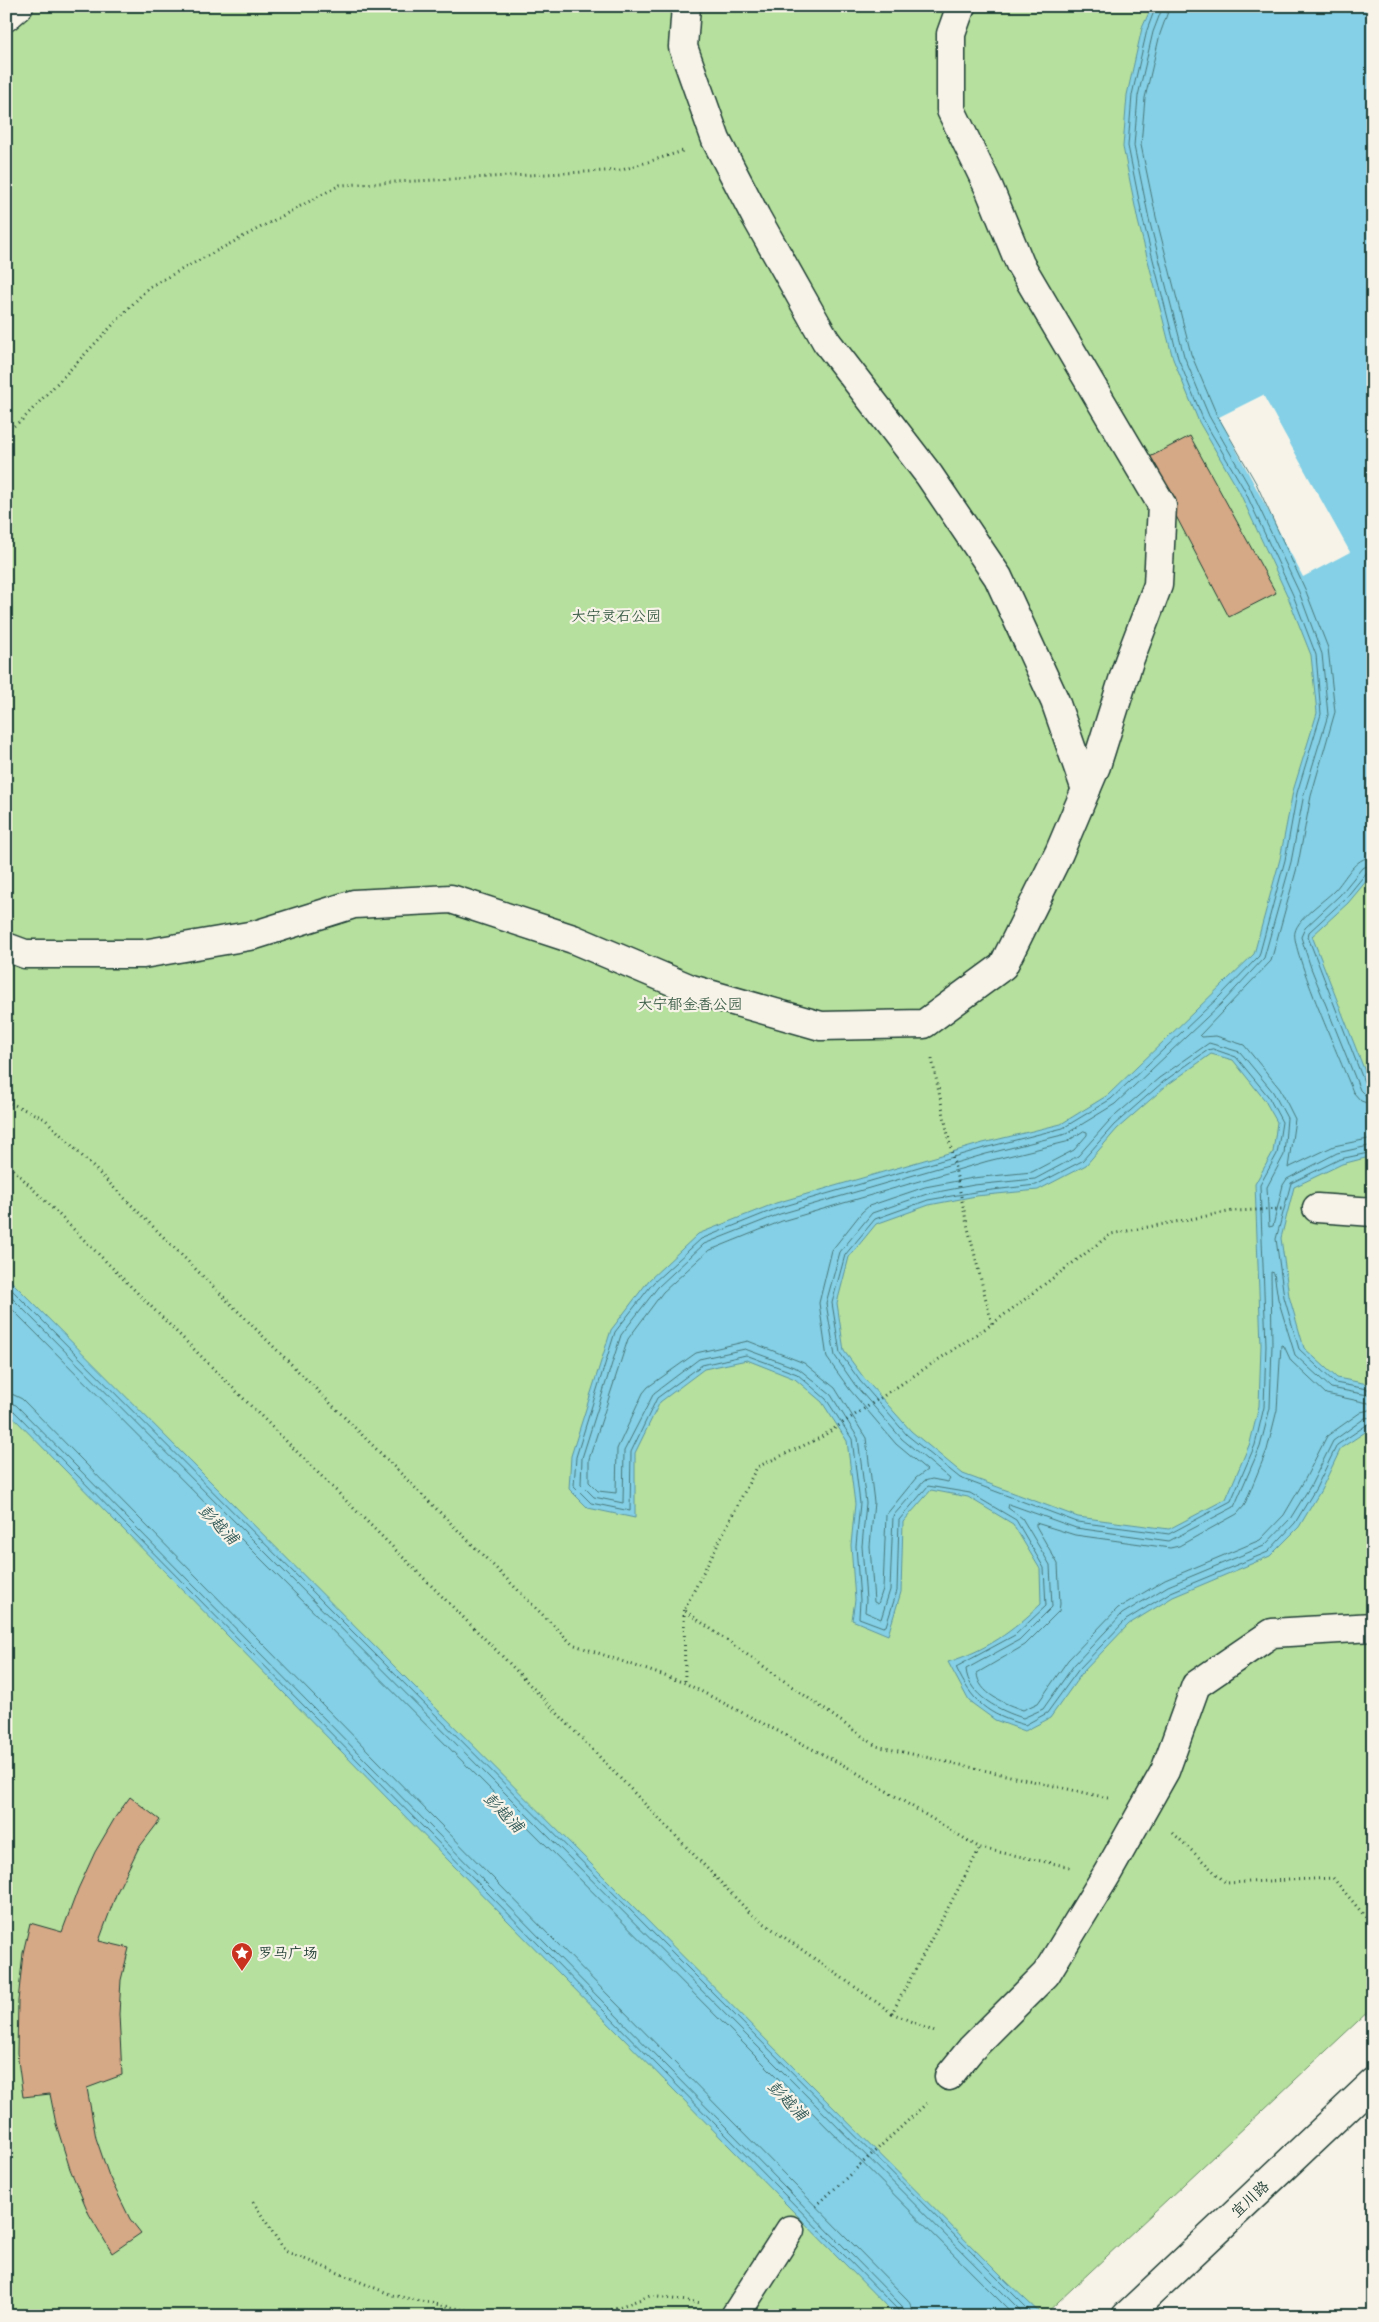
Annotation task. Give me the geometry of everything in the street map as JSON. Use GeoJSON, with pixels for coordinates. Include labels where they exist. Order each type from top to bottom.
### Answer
{"type":"FeatureCollection","features":[{"type":"Feature","properties":{"kind":"street"},"geometry":{"type":"LineString","coordinates":[[6,17],[19,6]]}},
{"type":"Feature","properties":{"kind":"street"},"geometry":{"type":"LineString","coordinates":[[686,6],[683,47],[716,140],[756,217],[826,341],[929,475],[998,578],[1055,701],[1086,790]]}},
{"type":"Feature","properties":{"kind":"street"},"geometry":{"type":"LineString","coordinates":[[6,946],[25,954],[143,954],[254,935],[354,904],[451,898],[573,939],[691,989],[821,1026],[924,1024],[1003,966],[1059,853],[1096,766],[1129,661],[1158,585],[1162,506],[1020,264],[989,188],[951,110],[951,34],[961,6]]}},
{"type":"Feature","properties":{"kind":"street"},"geometry":{"type":"LineString","coordinates":[[1317,1208],[1373,1212]]}},
{"type":"Feature","properties":{"kind":"street"},"geometry":{"type":"LineString","coordinates":[[949,2076],[971,2049],[1046,1974],[1107,1874],[1165,1771],[1196,1685],[1272,1633],[1373,1627]]}},
{"type":"Feature","properties":{"kind":"street","name":"宜川路"},"geometry":{"type":"LineString","coordinates":[[1126,2316],[1373,2083]]}},
{"type":"Feature","properties":{"kind":"street"},"geometry":{"type":"LineString","coordinates":[[738,2312],[790,2230]]}},
{"type":"Feature","properties":{"kind":"path"},"geometry":{"type":"LineString","coordinates":[[6,432],[23,419],[149,287],[340,185],[622,170],[716,140]]}},
{"type":"Feature","properties":{"kind":"path"},"geometry":{"type":"LineString","coordinates":[[924,1024],[966,1220],[992,1324]]}},
{"type":"Feature","properties":{"kind":"path"},"geometry":{"type":"LineString","coordinates":[[6,1100],[46,1119],[572,1644],[685,1683],[849,1768],[980,1848],[1107,1874]]}},
{"type":"Feature","properties":{"kind":"path"},"geometry":{"type":"LineString","coordinates":[[6,1162],[508,1661],[751,1914],[892,2013],[971,2049]]}},
{"type":"Feature","properties":{"kind":"path"},"geometry":{"type":"LineString","coordinates":[[685,1683],[684,1610],[757,1467],[820,1438],[992,1324],[1111,1234],[1233,1211],[1317,1208]]}},
{"type":"Feature","properties":{"kind":"path"},"geometry":{"type":"LineString","coordinates":[[684,1610],[876,1746],[1145,1806],[1226,1883],[1333,1878],[1373,1926]]}},
{"type":"Feature","properties":{"kind":"path"},"geometry":{"type":"LineString","coordinates":[[892,2013],[980,1848]]}},
{"type":"Feature","properties":{"kind":"path"},"geometry":{"type":"LineString","coordinates":[[790,2230],[926,2104],[949,2076]]}},
{"type":"Feature","properties":{"kind":"path"},"geometry":{"type":"LineString","coordinates":[[253,2202],[285,2251],[392,2295],[465,2310],[542,2316],[607,2311],[650,2296],[738,2312]]}},
{"type":"Feature","properties":{"kind":"green space","name":"大宁灵石公园"},"geometry":{"type":"Polygon","coordinates":[[[6,6],[1373,6],[1373,2007],[1043,2316],[6,2316],[6,6]]]}},
{"type":"Feature","properties":{"kind":"water"},"geometry":{"type":"Polygon","coordinates":[[[1152,6],[1373,6],[1373,873],[1348,903],[1312,936],[1373,1092],[1373,1156],[1342,1164],[1294,1187],[1281,1238],[1289,1296],[1304,1348],[1337,1378],[1373,1385],[1373,1427],[1341,1448],[1321,1490],[1299,1527],[1270,1556],[1173,1597],[1129,1624],[1082,1673],[1050,1718],[1025,1731],[995,1720],[969,1701],[948,1662],[987,1646],[1020,1623],[1041,1604],[1040,1569],[1013,1524],[968,1497],[931,1490],[903,1522],[901,1592],[888,1635],[852,1620],[855,1600],[851,1545],[855,1504],[847,1441],[822,1402],[795,1379],[747,1360],[704,1369],[660,1402],[635,1453],[635,1518],[588,1508],[569,1489],[571,1456],[611,1330],[649,1280],[698,1234],[776,1203],[983,1143],[1061,1124],[1108,1095],[1254,954],[1280,859],[1293,791],[1317,713],[1311,655],[1288,597],[1239,491],[1199,422],[1173,359],[1138,221],[1123,147],[1127,95],[1142,28],[1152,6]],[[1211,1054],[1166,1086],[1117,1129],[1086,1165],[1038,1190],[976,1196],[929,1205],[876,1224],[849,1257],[837,1303],[844,1351],[864,1378],[911,1431],[963,1474],[1078,1517],[1169,1529],[1226,1499],[1250,1443],[1259,1406],[1261,1345],[1255,1184],[1273,1152],[1277,1122],[1264,1099],[1233,1060],[1211,1054]]]}},
{"type":"Feature","properties":{"kind":"water","name":"彭越浦"},"geometry":{"type":"Polygon","coordinates":[[[6,1276],[1043,2316],[896,2316],[6,1410],[6,1276]]]}},
{"type":"Feature","properties":{"kind":"pier"},"geometry":{"type":"Polygon","coordinates":[[[1263,395],[1350,552],[1303,577],[1219,417],[1263,395]]]}},
{"type":"Feature","properties":{"kind":"building"},"geometry":{"type":"Polygon","coordinates":[[[1190,436],[1276,593],[1229,617],[1146,459],[1190,436]]]}},
{"type":"Feature","properties":{"kind":"building"},"geometry":{"type":"Polygon","coordinates":[[[130,1797],[160,1820],[138,1849],[117,1892],[99,1941],[129,1948],[121,1980],[119,2014],[122,2075],[87,2088],[96,2138],[109,2176],[130,2219],[141,2233],[112,2253],[89,2214],[70,2169],[56,2124],[50,2094],[23,2097],[17,2053],[18,2001],[23,1953],[30,1923],[62,1932],[78,1889],[95,1852],[116,1816],[130,1797]]]}},
{"type":"Feature","properties":{"kind":"place","name":"罗马广场"},"geometry":{"type":"Point","coordinates":[242,1972]}},
{"type":"Feature","properties":{"kind":"park label","name":"大宁郁金香公园"},"geometry":{"type":"Point","coordinates":[690,1004]}}]}
